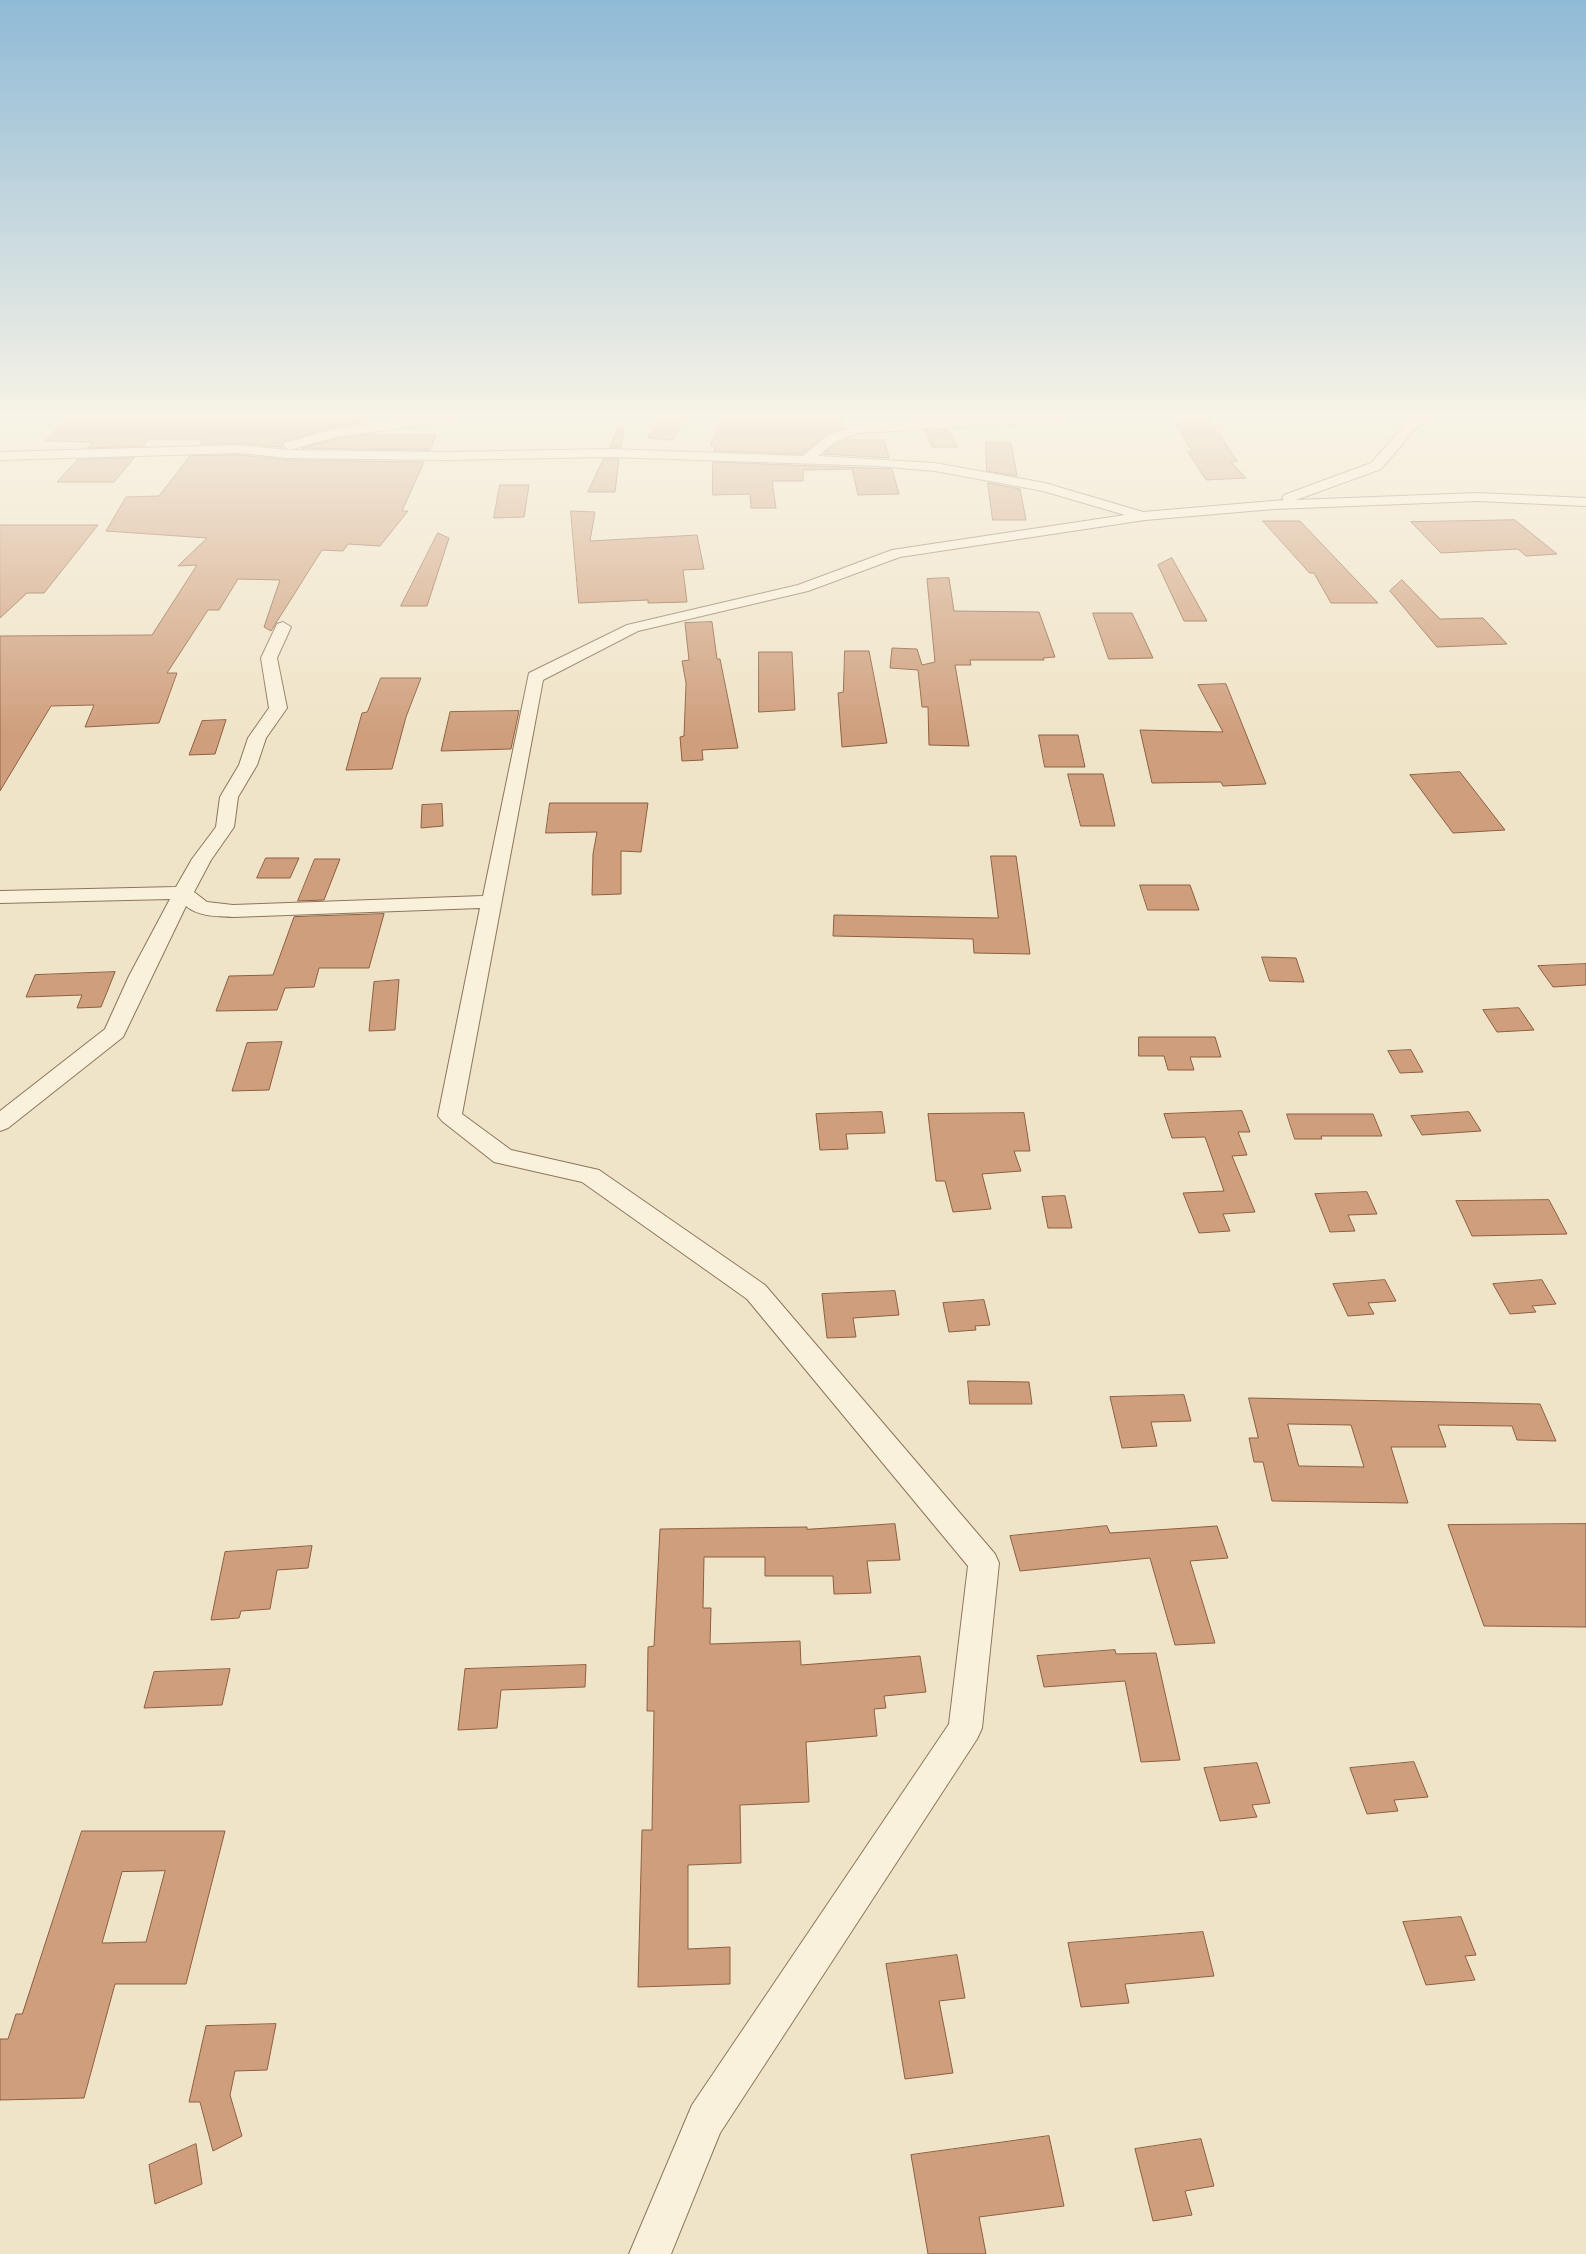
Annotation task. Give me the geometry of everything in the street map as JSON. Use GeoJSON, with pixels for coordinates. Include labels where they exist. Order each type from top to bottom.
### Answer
{"type":"FeatureCollection","features":[{"type":"Feature","properties":{"kind":"street"},"geometry":{"type":"LineString","coordinates":[[650,2254],[706,2119],[965,1728],[984,1563],[756,1292],[590,1176],[503,1156],[450,1116],[535,677],[633,628],[803,588],[897,553],[1104,522]]}},
{"type":"Feature","properties":{"kind":"street"},"geometry":{"type":"LineString","coordinates":[[0,1123],[115,1032],[140,976],[183,893],[202,859],[225,827],[229,798],[248,765],[257,738],[278,708],[269,658],[283,627]]}},
{"type":"Feature","properties":{"kind":"street"},"geometry":{"type":"LineString","coordinates":[[0,897],[183,893],[201,908],[233,911],[491,902]]}},
{"type":"Feature","properties":{"kind":"building"},"geometry":{"type":"Polygon","coordinates":[[[111,522],[399,522],[380,546],[348,544],[343,551],[322,550],[271,631],[264,627],[280,580],[238,579],[219,610],[208,610],[167,673],[177,673],[159,723],[85,727],[94,705],[51,706],[0,791],[0,636],[152,635],[197,565],[178,566],[207,538],[106,531],[111,522]]]}},
{"type":"Feature","properties":{"kind":"building"},"geometry":{"type":"Polygon","coordinates":[[[572,522],[593,522],[590,541],[697,535],[704,569],[683,570],[687,602],[648,603],[648,600],[579,603],[572,522]]]}},
{"type":"Feature","properties":{"kind":"building"},"geometry":{"type":"Polygon","coordinates":[[[1264,522],[1301,522],[1378,603],[1331,603],[1314,573],[1310,573],[1264,522]]]}},
{"type":"Feature","properties":{"kind":"building"},"geometry":{"type":"Polygon","coordinates":[[[1411,522],[1518,522],[1557,554],[1526,556],[1518,549],[1441,553],[1411,522]]]}},
{"type":"Feature","properties":{"kind":"building"},"geometry":{"type":"Polygon","coordinates":[[[0,525],[98,525],[44,593],[27,593],[0,618],[0,525]]]}},
{"type":"Feature","properties":{"kind":"building"},"geometry":{"type":"Polygon","coordinates":[[[438,533],[449,538],[427,606],[401,606],[438,533]]]}},
{"type":"Feature","properties":{"kind":"building"},"geometry":{"type":"Polygon","coordinates":[[[1172,558],[1207,621],[1184,621],[1158,565],[1172,558]]]}},
{"type":"Feature","properties":{"kind":"building"},"geometry":{"type":"Polygon","coordinates":[[[949,578],[954,611],[1039,612],[1055,657],[1043,658],[1044,660],[970,660],[971,665],[955,665],[969,746],[929,745],[928,707],[922,707],[918,670],[890,668],[892,648],[917,649],[922,665],[935,662],[927,579],[949,578]]]}},
{"type":"Feature","properties":{"kind":"building"},"geometry":{"type":"Polygon","coordinates":[[[1402,580],[1440,619],[1483,618],[1507,644],[1437,647],[1390,591],[1402,580]]]}},
{"type":"Feature","properties":{"kind":"building"},"geometry":{"type":"Polygon","coordinates":[[[1093,613],[1132,613],[1153,658],[1109,659],[1093,613]]]}},
{"type":"Feature","properties":{"kind":"building"},"geometry":{"type":"Polygon","coordinates":[[[712,622],[717,659],[720,659],[738,748],[702,750],[703,760],[682,761],[680,737],[684,736],[686,683],[682,661],[689,660],[685,623],[712,622]]]}},
{"type":"Feature","properties":{"kind":"building"},"geometry":{"type":"Polygon","coordinates":[[[845,651],[869,651],[887,743],[842,747],[838,693],[843,692],[845,651]]]}},
{"type":"Feature","properties":{"kind":"building"},"geometry":{"type":"Polygon","coordinates":[[[759,652],[792,652],[795,710],[759,712],[759,652]]]}},
{"type":"Feature","properties":{"kind":"building"},"geometry":{"type":"Polygon","coordinates":[[[381,678],[421,678],[406,717],[392,769],[346,770],[362,713],[367,712],[381,678]]]}},
{"type":"Feature","properties":{"kind":"building"},"geometry":{"type":"Polygon","coordinates":[[[1226,684],[1266,784],[1223,786],[1221,782],[1152,783],[1140,730],[1223,732],[1198,685],[1226,684]]]}},
{"type":"Feature","properties":{"kind":"building"},"geometry":{"type":"Polygon","coordinates":[[[519,711],[511,749],[441,751],[450,712],[519,711]]]}},
{"type":"Feature","properties":{"kind":"building"},"geometry":{"type":"Polygon","coordinates":[[[226,720],[215,754],[189,755],[202,721],[226,720]]]}},
{"type":"Feature","properties":{"kind":"building"},"geometry":{"type":"Polygon","coordinates":[[[1039,735],[1078,735],[1085,767],[1045,767],[1039,735]]]}},
{"type":"Feature","properties":{"kind":"building"},"geometry":{"type":"Polygon","coordinates":[[[1460,772],[1505,830],[1453,833],[1410,775],[1460,772]]]}},
{"type":"Feature","properties":{"kind":"building"},"geometry":{"type":"Polygon","coordinates":[[[1068,774],[1103,774],[1115,826],[1081,826],[1068,774]]]}},
{"type":"Feature","properties":{"kind":"building"},"geometry":{"type":"Polygon","coordinates":[[[550,803],[648,803],[641,852],[621,851],[621,894],[592,895],[593,854],[597,832],[546,833],[550,803]]]}},
{"type":"Feature","properties":{"kind":"building"},"geometry":{"type":"Polygon","coordinates":[[[442,804],[443,826],[421,828],[422,805],[442,804]]]}},
{"type":"Feature","properties":{"kind":"building"},"geometry":{"type":"Polygon","coordinates":[[[991,856],[1016,856],[1030,954],[974,953],[973,939],[833,936],[834,915],[998,918],[991,856]]]}},
{"type":"Feature","properties":{"kind":"building"},"geometry":{"type":"Polygon","coordinates":[[[266,858],[299,858],[290,878],[257,878],[266,858]]]}},
{"type":"Feature","properties":{"kind":"building"},"geometry":{"type":"Polygon","coordinates":[[[315,859],[340,859],[324,900],[298,901],[315,859]]]}},
{"type":"Feature","properties":{"kind":"building"},"geometry":{"type":"Polygon","coordinates":[[[1140,885],[1190,885],[1199,910],[1148,910],[1140,885]]]}},
{"type":"Feature","properties":{"kind":"building"},"geometry":{"type":"Polygon","coordinates":[[[384,914],[369,968],[319,968],[314,987],[285,988],[277,1010],[216,1011],[229,976],[273,975],[294,917],[384,914]]]}},
{"type":"Feature","properties":{"kind":"building"},"geometry":{"type":"Polygon","coordinates":[[[1262,957],[1296,958],[1304,982],[1270,981],[1262,957]]]}},
{"type":"Feature","properties":{"kind":"building"},"geometry":{"type":"Polygon","coordinates":[[[1586,964],[1586,985],[1553,987],[1538,966],[1586,964]]]}},
{"type":"Feature","properties":{"kind":"building"},"geometry":{"type":"Polygon","coordinates":[[[115,972],[101,1007],[77,1008],[82,995],[26,997],[35,975],[115,972]]]}},
{"type":"Feature","properties":{"kind":"building"},"geometry":{"type":"Polygon","coordinates":[[[399,980],[395,1030],[369,1031],[374,982],[399,980]]]}},
{"type":"Feature","properties":{"kind":"building"},"geometry":{"type":"Polygon","coordinates":[[[1519,1008],[1534,1030],[1497,1032],[1483,1010],[1519,1008]]]}},
{"type":"Feature","properties":{"kind":"building"},"geometry":{"type":"Polygon","coordinates":[[[1139,1037],[1215,1037],[1221,1057],[1190,1057],[1194,1070],[1168,1070],[1164,1056],[1139,1056],[1139,1037]]]}},
{"type":"Feature","properties":{"kind":"building"},"geometry":{"type":"Polygon","coordinates":[[[282,1042],[269,1090],[232,1091],[247,1043],[282,1042]]]}},
{"type":"Feature","properties":{"kind":"building"},"geometry":{"type":"Polygon","coordinates":[[[1411,1050],[1423,1072],[1400,1073],[1388,1051],[1411,1050]]]}},
{"type":"Feature","properties":{"kind":"building"},"geometry":{"type":"Polygon","coordinates":[[[1242,1111],[1250,1132],[1238,1132],[1247,1155],[1232,1156],[1255,1212],[1223,1214],[1230,1231],[1199,1233],[1183,1193],[1224,1191],[1205,1137],[1172,1138],[1164,1114],[1242,1111]]]}},
{"type":"Feature","properties":{"kind":"building"},"geometry":{"type":"Polygon","coordinates":[[[882,1112],[885,1133],[846,1134],[848,1149],[820,1150],[816,1114],[882,1112]]]}},
{"type":"Feature","properties":{"kind":"building"},"geometry":{"type":"Polygon","coordinates":[[[1469,1112],[1481,1131],[1422,1135],[1411,1116],[1469,1112]]]}},
{"type":"Feature","properties":{"kind":"building"},"geometry":{"type":"Polygon","coordinates":[[[1024,1113],[1030,1151],[1014,1151],[1021,1171],[982,1174],[991,1209],[953,1212],[945,1181],[936,1181],[928,1114],[1024,1113]]]}},
{"type":"Feature","properties":{"kind":"building"},"geometry":{"type":"Polygon","coordinates":[[[1287,1114],[1373,1114],[1382,1136],[1321,1136],[1322,1139],[1295,1139],[1287,1114]]]}},
{"type":"Feature","properties":{"kind":"building"},"geometry":{"type":"Polygon","coordinates":[[[1367,1192],[1377,1214],[1348,1215],[1355,1231],[1330,1232],[1315,1194],[1367,1192]]]}},
{"type":"Feature","properties":{"kind":"building"},"geometry":{"type":"Polygon","coordinates":[[[1065,1196],[1072,1228],[1048,1228],[1042,1197],[1065,1196]]]}},
{"type":"Feature","properties":{"kind":"building"},"geometry":{"type":"Polygon","coordinates":[[[1549,1200],[1567,1234],[1472,1236],[1456,1201],[1549,1200]]]}},
{"type":"Feature","properties":{"kind":"building"},"geometry":{"type":"Polygon","coordinates":[[[1385,1280],[1396,1301],[1368,1303],[1374,1314],[1348,1316],[1333,1284],[1385,1280]]]}},
{"type":"Feature","properties":{"kind":"building"},"geometry":{"type":"Polygon","coordinates":[[[1542,1280],[1556,1304],[1532,1306],[1536,1312],[1510,1314],[1493,1284],[1542,1280]]]}},
{"type":"Feature","properties":{"kind":"building"},"geometry":{"type":"Polygon","coordinates":[[[895,1291],[899,1315],[853,1318],[856,1337],[827,1338],[822,1294],[895,1291]]]}},
{"type":"Feature","properties":{"kind":"building"},"geometry":{"type":"Polygon","coordinates":[[[984,1300],[990,1325],[975,1326],[976,1330],[949,1332],[943,1303],[984,1300]]]}},
{"type":"Feature","properties":{"kind":"building"},"geometry":{"type":"Polygon","coordinates":[[[968,1381],[1029,1382],[1032,1404],[970,1404],[968,1381]]]}},
{"type":"Feature","properties":{"kind":"building"},"geometry":{"type":"Polygon","coordinates":[[[1184,1395],[1191,1421],[1151,1422],[1157,1446],[1122,1448],[1110,1397],[1184,1395]]]}},
{"type":"Feature","properties":{"kind":"building"},"geometry":{"type":"Polygon","coordinates":[[[1249,1398],[1540,1404],[1556,1441],[1517,1440],[1512,1426],[1438,1425],[1446,1447],[1391,1447],[1408,1503],[1272,1501],[1263,1462],[1254,1462],[1249,1438],[1258,1438],[1249,1398]],[[1288,1424],[1299,1466],[1364,1467],[1351,1425],[1288,1424]]]}},
{"type":"Feature","properties":{"kind":"building"},"geometry":{"type":"Polygon","coordinates":[[[895,1524],[900,1560],[867,1561],[871,1593],[834,1594],[833,1576],[765,1576],[765,1557],[704,1557],[703,1608],[711,1608],[710,1644],[800,1641],[801,1665],[920,1656],[926,1692],[884,1696],[886,1708],[874,1709],[877,1736],[806,1742],[809,1802],[740,1805],[741,1863],[688,1865],[688,1949],[730,1947],[730,1984],[638,1987],[642,1830],[652,1830],[654,1711],[647,1711],[648,1647],[654,1646],[660,1529],[807,1527],[807,1529],[895,1524]]]}},
{"type":"Feature","properties":{"kind":"building"},"geometry":{"type":"Polygon","coordinates":[[[1586,1524],[1586,1627],[1484,1626],[1448,1525],[1586,1524]]]}},
{"type":"Feature","properties":{"kind":"building"},"geometry":{"type":"Polygon","coordinates":[[[1107,1526],[1110,1533],[1217,1526],[1228,1558],[1190,1561],[1215,1643],[1175,1645],[1150,1558],[1020,1571],[1010,1536],[1107,1526]]]}},
{"type":"Feature","properties":{"kind":"building"},"geometry":{"type":"Polygon","coordinates":[[[312,1546],[308,1568],[277,1570],[270,1609],[241,1611],[239,1618],[211,1620],[225,1552],[312,1546]]]}},
{"type":"Feature","properties":{"kind":"building"},"geometry":{"type":"Polygon","coordinates":[[[1115,1650],[1116,1654],[1156,1653],[1180,1760],[1141,1762],[1125,1681],[1044,1687],[1037,1656],[1115,1650]]]}},
{"type":"Feature","properties":{"kind":"building"},"geometry":{"type":"Polygon","coordinates":[[[586,1665],[585,1687],[501,1690],[497,1728],[458,1730],[465,1669],[586,1665]]]}},
{"type":"Feature","properties":{"kind":"building"},"geometry":{"type":"Polygon","coordinates":[[[230,1669],[222,1705],[144,1708],[154,1672],[230,1669]]]}},
{"type":"Feature","properties":{"kind":"building"},"geometry":{"type":"Polygon","coordinates":[[[1414,1762],[1428,1797],[1394,1800],[1398,1811],[1367,1814],[1350,1768],[1414,1762]]]}},
{"type":"Feature","properties":{"kind":"building"},"geometry":{"type":"Polygon","coordinates":[[[1257,1763],[1270,1803],[1252,1805],[1257,1817],[1220,1821],[1204,1768],[1257,1763]]]}},
{"type":"Feature","properties":{"kind":"building"},"geometry":{"type":"Polygon","coordinates":[[[82,1831],[225,1831],[186,1984],[115,1984],[84,2098],[0,2100],[0,2039],[8,2039],[16,2014],[22,2014],[82,1831]],[[165,1871],[122,1872],[102,1943],[146,1942],[165,1871]]]}},
{"type":"Feature","properties":{"kind":"building"},"geometry":{"type":"Polygon","coordinates":[[[1461,1917],[1476,1955],[1465,1956],[1475,1980],[1426,1985],[1403,1922],[1461,1917]]]}},
{"type":"Feature","properties":{"kind":"building"},"geometry":{"type":"Polygon","coordinates":[[[1203,1932],[1214,1976],[1125,1984],[1129,2003],[1081,2007],[1068,1943],[1203,1932]]]}},
{"type":"Feature","properties":{"kind":"building"},"geometry":{"type":"Polygon","coordinates":[[[957,1955],[965,1998],[939,2001],[953,2073],[905,2079],[886,1964],[957,1955]]]}},
{"type":"Feature","properties":{"kind":"building"},"geometry":{"type":"Polygon","coordinates":[[[276,2024],[267,2070],[235,2071],[230,2095],[242,2136],[213,2151],[200,2102],[189,2102],[206,2026],[276,2024]]]}},
{"type":"Feature","properties":{"kind":"building"},"geometry":{"type":"Polygon","coordinates":[[[1049,2136],[1064,2206],[979,2217],[986,2254],[928,2254],[911,2155],[1049,2136]]]}},
{"type":"Feature","properties":{"kind":"building"},"geometry":{"type":"Polygon","coordinates":[[[1201,2139],[1214,2186],[1185,2191],[1192,2215],[1153,2221],[1135,2149],[1201,2139]]]}},
{"type":"Feature","properties":{"kind":"building"},"geometry":{"type":"Polygon","coordinates":[[[196,2144],[202,2184],[155,2204],[149,2165],[196,2144]]]}}]}
